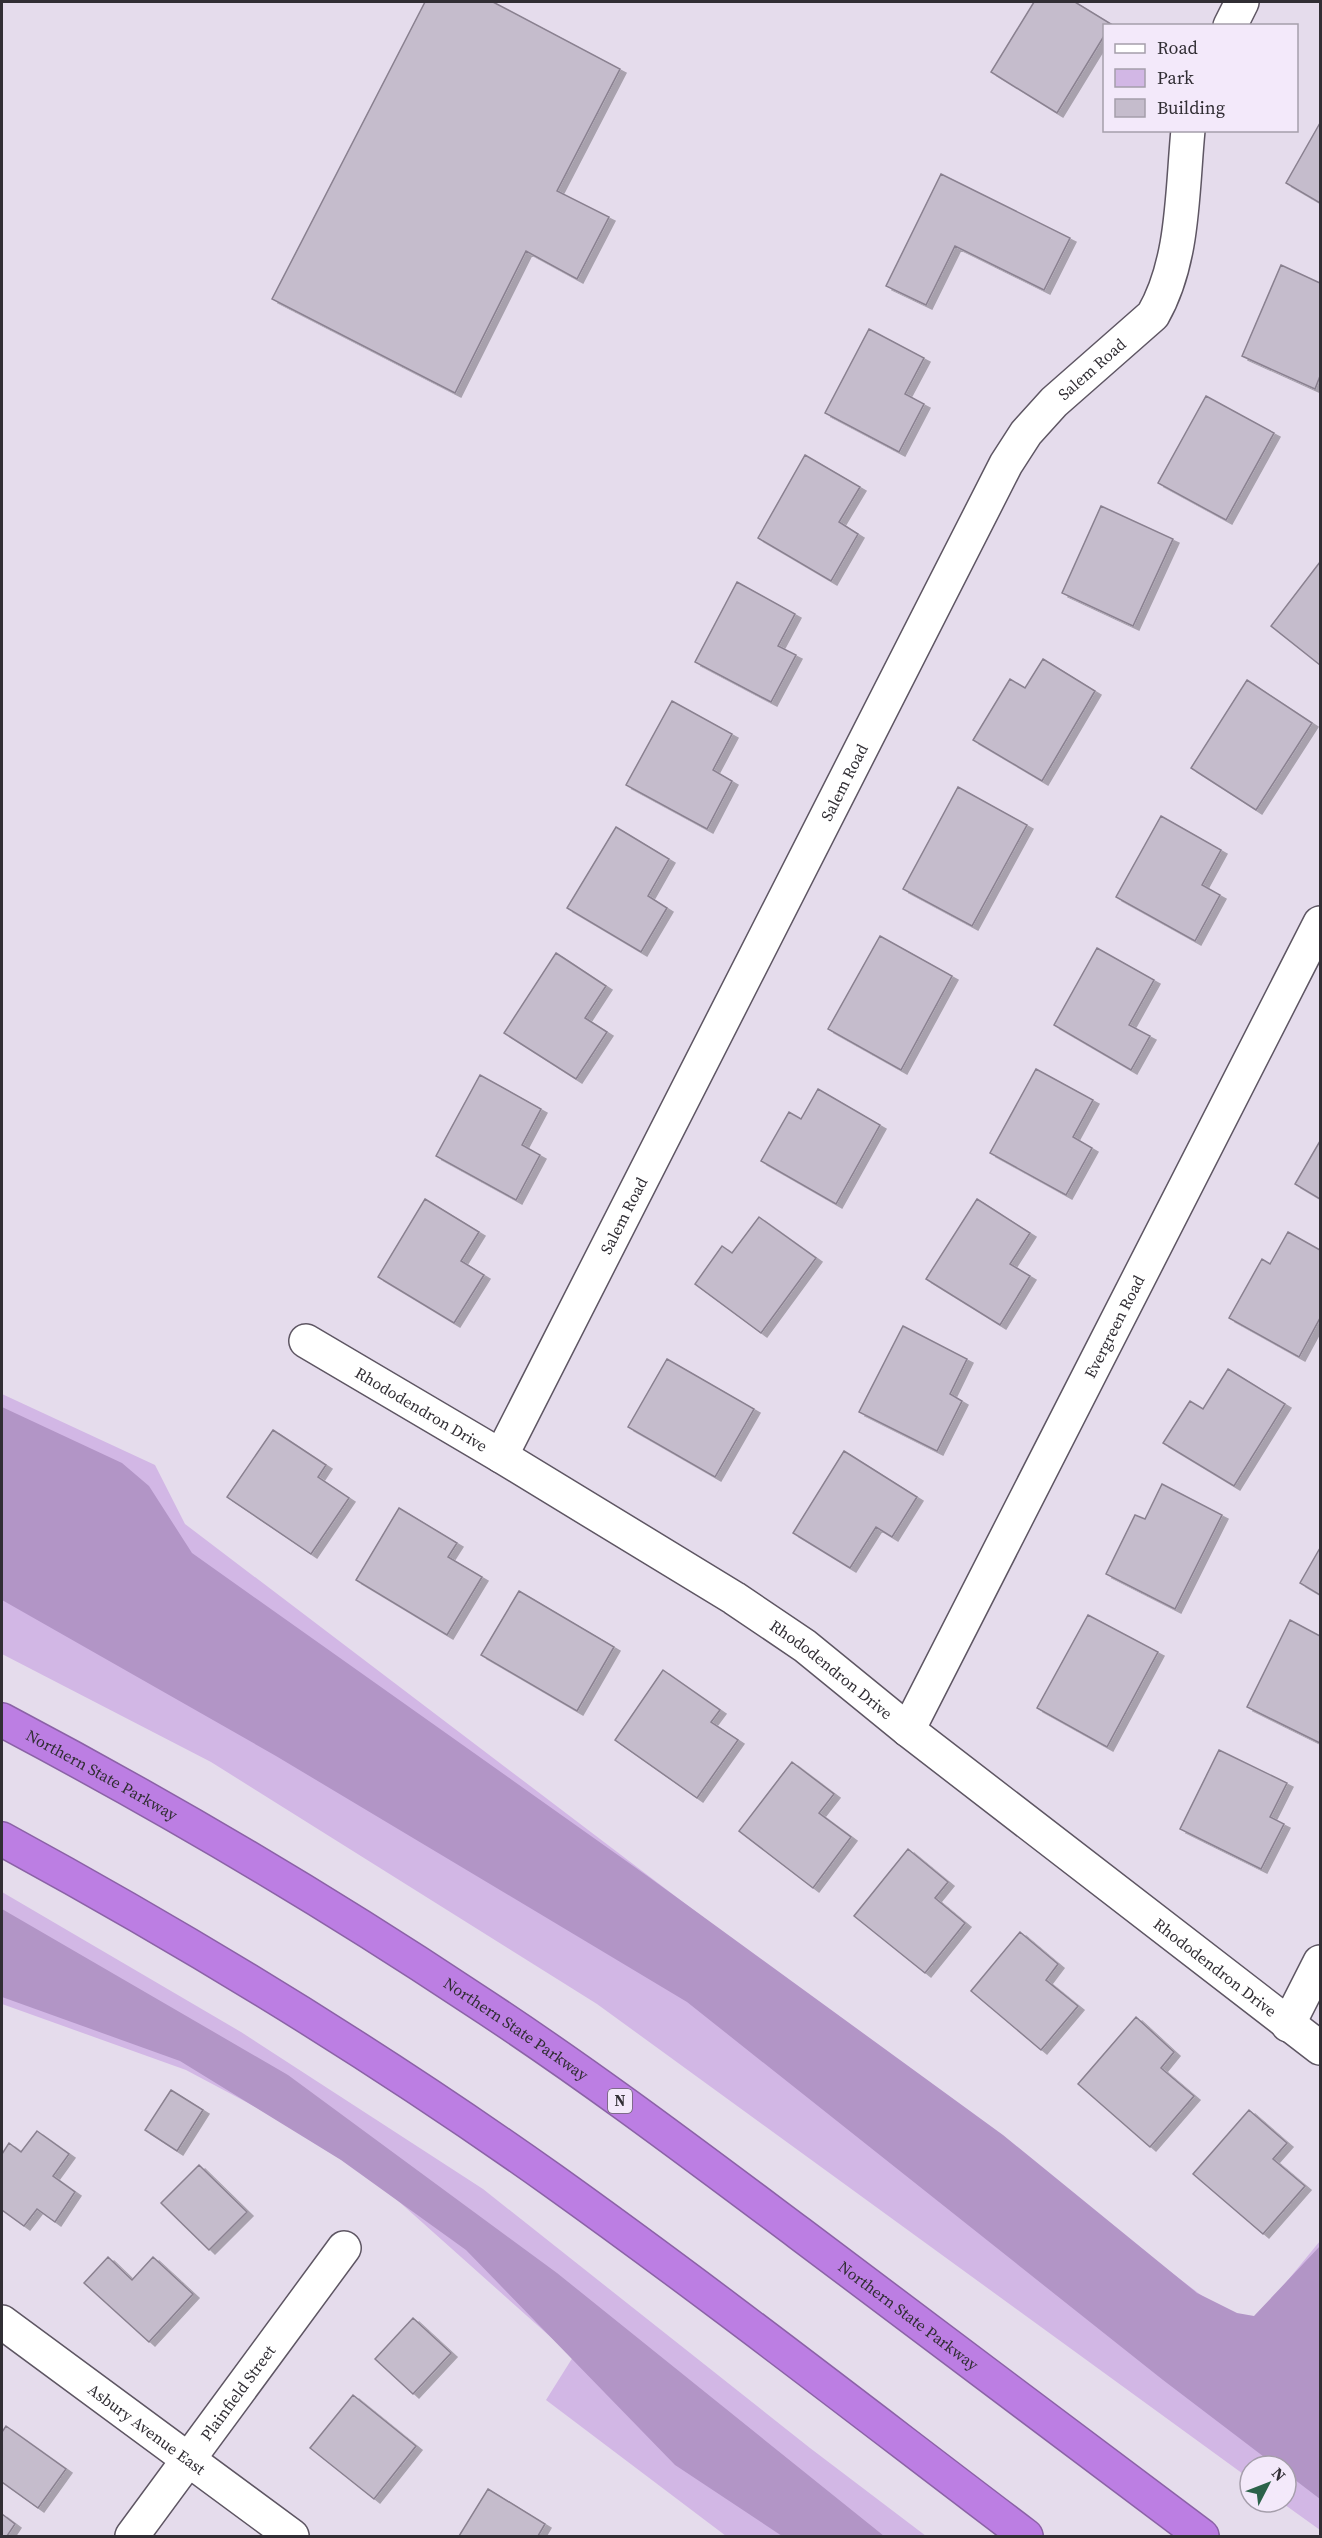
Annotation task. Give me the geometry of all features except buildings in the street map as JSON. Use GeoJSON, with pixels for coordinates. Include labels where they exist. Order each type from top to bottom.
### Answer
{"type":"FeatureCollection","features":[{"type":"Feature","properties":{"kind":"highway","name":"Northern State Parkway"},"geometry":{"type":"LineString","coordinates":[[2,1720],[83,1763],[347,1918],[475,2000],[721,2175],[1202,2536]]}},
{"type":"Feature","properties":{"kind":"highway"},"geometry":{"type":"LineString","coordinates":[[2,1839],[171,1934],[444,2106],[552,2180],[674,2270],[1026,2536]]}},
{"type":"Feature","properties":{"kind":"street"},"geometry":{"type":"LineString","coordinates":[[1231,24],[1242,2]]}},
{"type":"Feature","properties":{"kind":"street","name":"Salem Road"},"geometry":{"type":"LineString","coordinates":[[501,1456],[1006,464],[1026,433],[1054,402],[1153,315],[1162,300],[1175,257],[1188,132]]}},
{"type":"Feature","properties":{"kind":"street","name":"Evergreen Road"},"geometry":{"type":"LineString","coordinates":[[908,1730],[1320,923]]}},
{"type":"Feature","properties":{"kind":"street","name":"Rhododendron Drive"},"geometry":{"type":"LineString","coordinates":[[306,1341],[501,1456],[752,1610],[805,1646],[908,1730],[1320,2048]]}},
{"type":"Feature","properties":{"kind":"street"},"geometry":{"type":"LineString","coordinates":[[1288,2025],[1320,1962]]}},
{"type":"Feature","properties":{"kind":"street","name":"Plainfield Street"},"geometry":{"type":"LineString","coordinates":[[132,2536],[344,2248]]}},
{"type":"Feature","properties":{"kind":"street","name":"Asbury Avenue East"},"geometry":{"type":"LineString","coordinates":[[2,2322],[292,2536]]}},
{"type":"Feature","properties":{"kind":"green space"},"geometry":{"type":"Polygon","coordinates":[[[2,1394],[155,1465],[185,1524],[1247,2330],[1320,2241],[1320,2530],[1298,2514],[1298,2454],[1238,2454],[1238,2470],[597,2004],[211,1762],[2,1654],[2,1394]]]}},
{"type":"Feature","properties":{"kind":"green space"},"geometry":{"type":"Polygon","coordinates":[[[2,1892],[241,2032],[483,2189],[810,2448],[926,2536],[726,2536],[546,2400],[573,2357],[349,2157],[186,2070],[2,2004],[2,1892]]]}},
{"type":"Feature","properties":{"kind":"shaded area"},"geometry":{"type":"Polygon","coordinates":[[[2,1407],[122,1463],[149,1486],[192,1553],[646,1875],[1003,2135],[1197,2293],[1237,2313],[1254,2316],[1320,2246],[1320,2499],[1298,2482],[1298,2454],[1260,2454],[1163,2380],[687,2002],[276,1756],[2,1600],[2,1407]]]}},
{"type":"Feature","properties":{"kind":"shaded area"},"geometry":{"type":"Polygon","coordinates":[[[2,1909],[288,2075],[557,2273],[884,2536],[782,2536],[675,2465],[466,2250],[341,2160],[180,2061],[2,1997],[2,1909]]]}}]}
